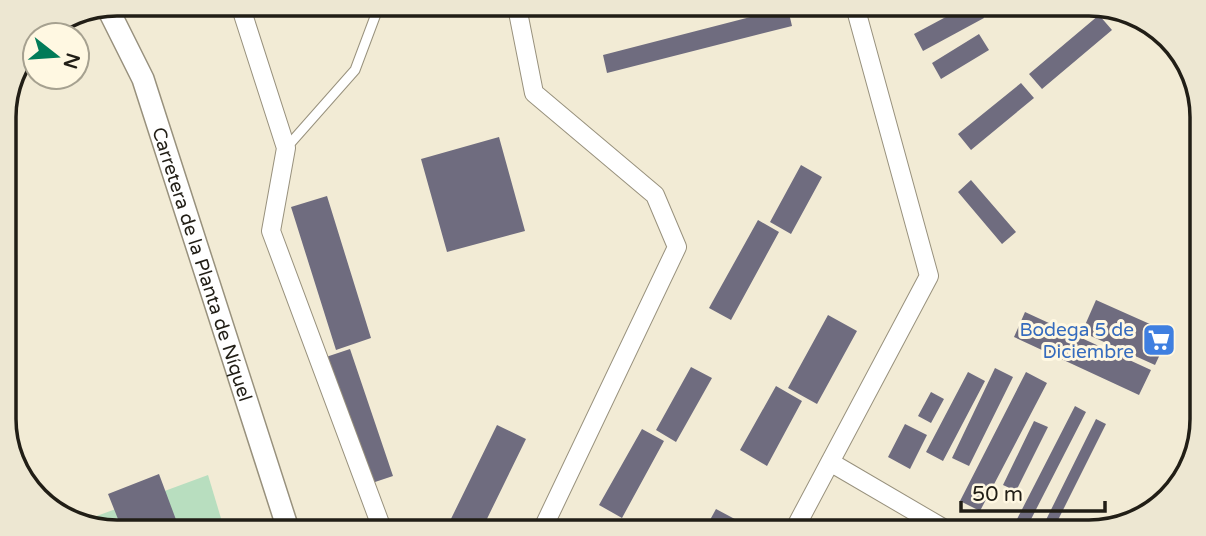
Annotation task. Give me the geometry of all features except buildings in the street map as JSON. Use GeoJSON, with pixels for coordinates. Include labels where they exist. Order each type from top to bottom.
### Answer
{"type":"FeatureCollection","features":[{"type":"Feature","properties":{"kind":"street"},"geometry":{"type":"LineString","coordinates":[[244,16],[286,148],[271,231],[379,520]]}},
{"type":"Feature","properties":{"kind":"street"},"geometry":{"type":"LineString","coordinates":[[519,16],[534,93],[655,195],[677,247],[547,520]]}},
{"type":"Feature","properties":{"kind":"street"},"geometry":{"type":"LineString","coordinates":[[799,520],[929,276],[858,16]]}},
{"type":"Feature","properties":{"kind":"street","name":"Carretera de la Planta de Níquel"},"geometry":{"type":"LineString","coordinates":[[112,17],[143,79],[285,520]]}},
{"type":"Feature","properties":{"kind":"street"},"geometry":{"type":"LineString","coordinates":[[830,462],[929,520]]}},
{"type":"Feature","properties":{"kind":"lane"},"geometry":{"type":"LineString","coordinates":[[286,148],[355,70],[375,16]]}},
{"type":"Feature","properties":{"kind":"green space"},"geometry":{"type":"Polygon","coordinates":[[[208,475],[222,520],[117,520],[94,517],[208,475]]]}},
{"type":"Feature","properties":{"kind":"place","name":"Bodega 5 de Diciembre"},"geometry":{"type":"Point","coordinates":[1159,340]}}]}
